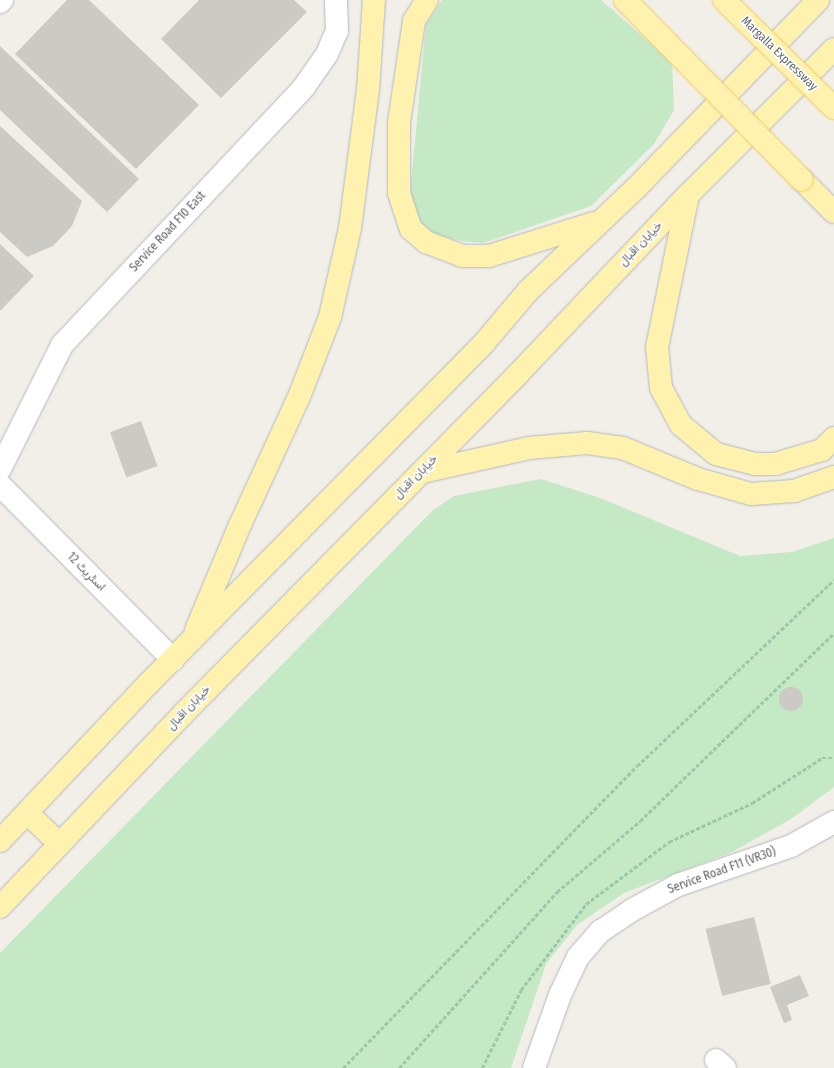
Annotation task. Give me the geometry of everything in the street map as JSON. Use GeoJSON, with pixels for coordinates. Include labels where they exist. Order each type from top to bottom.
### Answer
{"type":"FeatureCollection","features":[{"type":"Feature","properties":{"kind":"main road"},"geometry":{"type":"LineString","coordinates":[[192,640],[240,526],[300,397],[330,317],[350,228],[368,90],[374,0]]}},
{"type":"Feature","properties":{"kind":"main road"},"geometry":{"type":"LineString","coordinates":[[427,0],[414,21],[398,122],[399,193],[411,229],[426,242],[462,256],[489,256],[599,222]]}},
{"type":"Feature","properties":{"kind":"main road"},"geometry":{"type":"LineString","coordinates":[[625,0],[834,212]]}},
{"type":"Feature","properties":{"kind":"main road","name":"Margalla Expressway"},"geometry":{"type":"LineString","coordinates":[[724,0],[834,108]]}},
{"type":"Feature","properties":{"kind":"main road"},"geometry":{"type":"LineString","coordinates":[[0,841],[172,660],[484,344],[528,291],[637,187],[811,4]]}},
{"type":"Feature","properties":{"kind":"main road","name":"خیابان اقبال"},"geometry":{"type":"LineString","coordinates":[[0,908],[183,714],[422,472],[688,195],[834,49]]}},
{"type":"Feature","properties":{"kind":"main road"},"geometry":{"type":"LineString","coordinates":[[688,195],[657,347],[661,388],[681,425],[716,454],[755,464],[775,464],[822,450],[834,438]]}},
{"type":"Feature","properties":{"kind":"main road"},"geometry":{"type":"LineString","coordinates":[[422,472],[529,448],[587,443],[623,448],[698,479],[751,494],[794,491],[834,477]]}},
{"type":"Feature","properties":{"kind":"main road"},"geometry":{"type":"LineString","coordinates":[[27,813],[60,844]]}},
{"type":"Feature","properties":{"kind":"street","name":"Service Road F10 East"},"geometry":{"type":"LineString","coordinates":[[0,470],[62,345],[304,87],[327,54],[337,31],[336,0]]}},
{"type":"Feature","properties":{"kind":"street","name":"اسٹریٹ 12"},"geometry":{"type":"LineString","coordinates":[[0,485],[172,660]]}},
{"type":"Feature","properties":{"kind":"street","name":"Service Road F11 (VR30)"},"geometry":{"type":"LineString","coordinates":[[534,1068],[560,995],[578,957],[601,931],[632,910],[678,885],[790,846],[834,822]]}},
{"type":"Feature","properties":{"kind":"path"},"geometry":{"type":"LineString","coordinates":[[344,1068],[637,766],[834,580]]}},
{"type":"Feature","properties":{"kind":"path"},"geometry":{"type":"LineString","coordinates":[[399,1068],[557,892],[640,822],[834,632]]}},
{"type":"Feature","properties":{"kind":"green space"},"geometry":{"type":"Polygon","coordinates":[[[442,0],[601,0],[672,62],[674,110],[654,144],[591,206],[483,243],[461,241],[434,234],[421,223],[410,193],[426,25],[442,0]]]}},
{"type":"Feature","properties":{"kind":"green space"},"geometry":{"type":"Polygon","coordinates":[[[541,479],[600,498],[740,556],[792,552],[834,538],[834,787],[791,819],[732,852],[624,893],[577,925],[546,964],[511,1068],[0,1068],[0,953],[433,510],[454,496],[541,479]]]}},
{"type":"Feature","properties":{"kind":"building"},"geometry":{"type":"Polygon","coordinates":[[[67,0],[89,0],[199,105],[136,169],[15,54],[67,0]]]}},
{"type":"Feature","properties":{"kind":"building"},"geometry":{"type":"Polygon","coordinates":[[[199,0],[294,0],[307,12],[221,98],[161,39],[199,0]]]}},
{"type":"Feature","properties":{"kind":"building"},"geometry":{"type":"Polygon","coordinates":[[[0,46],[139,179],[107,212],[0,110],[0,46]]]}},
{"type":"Feature","properties":{"kind":"building"},"geometry":{"type":"Polygon","coordinates":[[[0,126],[82,201],[72,226],[53,246],[27,257],[0,232],[0,126]]]}},
{"type":"Feature","properties":{"kind":"building"},"geometry":{"type":"Polygon","coordinates":[[[0,244],[34,276],[0,311],[0,244]]]}},
{"type":"Feature","properties":{"kind":"building"},"geometry":{"type":"Polygon","coordinates":[[[141,421],[157,466],[126,477],[110,432],[141,421]]]}},
{"type":"Feature","properties":{"kind":"building"},"geometry":{"type":"Polygon","coordinates":[[[791,687],[799,691],[803,699],[799,707],[791,711],[783,707],[779,699],[783,691],[791,687]]]}},
{"type":"Feature","properties":{"kind":"building"},"geometry":{"type":"Polygon","coordinates":[[[754,917],[771,984],[722,996],[705,929],[754,917]]]}},
{"type":"Feature","properties":{"kind":"building"},"geometry":{"type":"Polygon","coordinates":[[[800,975],[809,996],[787,1005],[792,1020],[784,1023],[770,987],[800,975]]]}}]}
